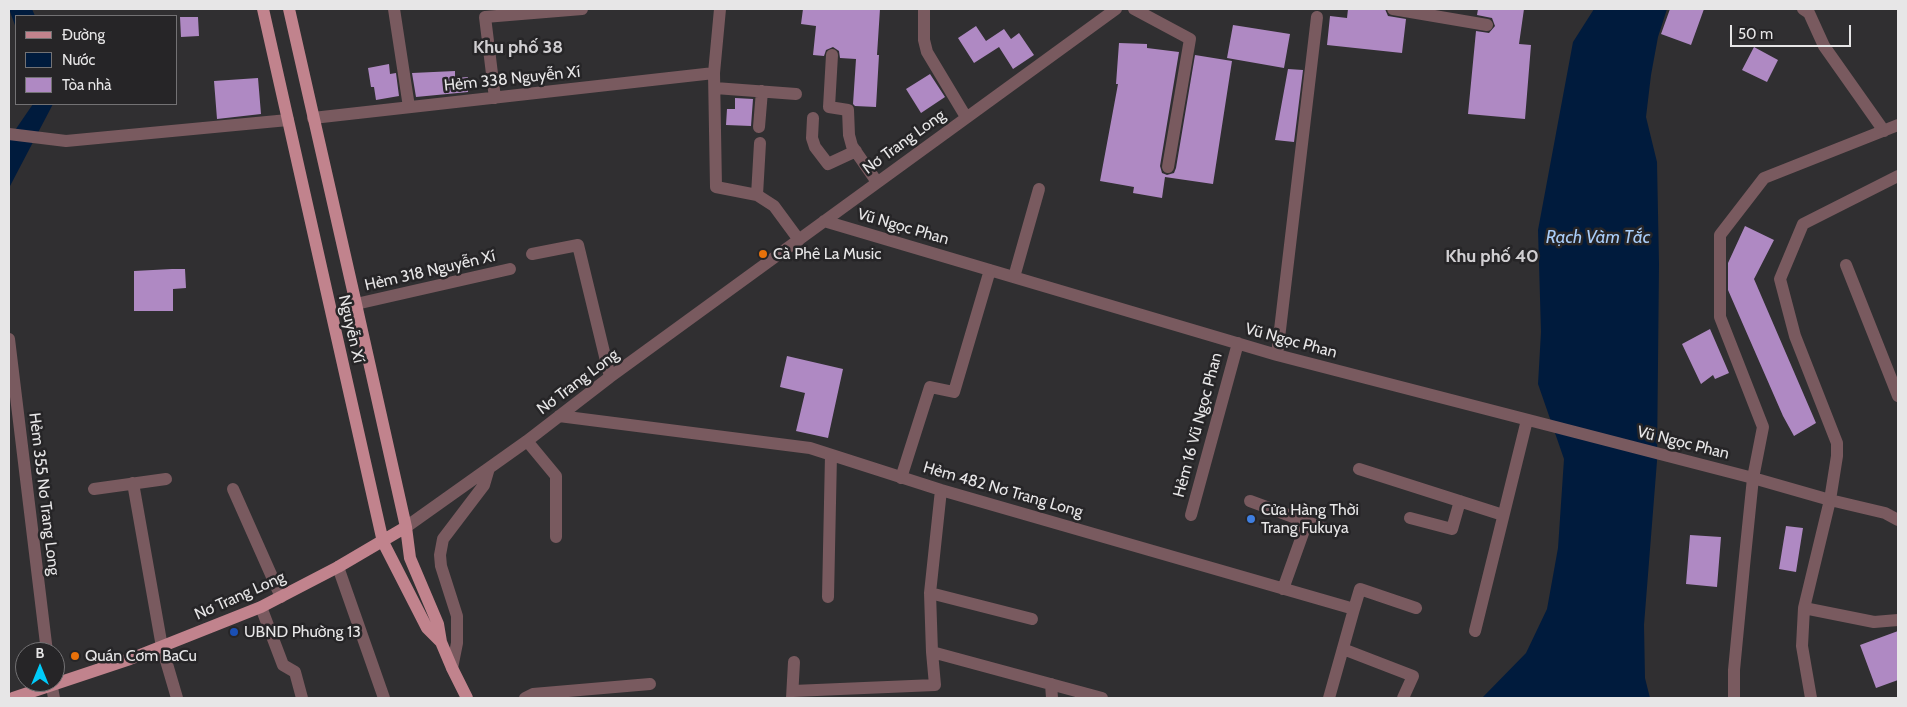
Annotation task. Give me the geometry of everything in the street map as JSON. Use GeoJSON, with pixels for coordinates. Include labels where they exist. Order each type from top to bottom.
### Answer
{"type":"FeatureCollection","features":[{"type":"Feature","properties":{"kind":"main road","name":"Nguyễn Xí"},"geometry":{"type":"LineString","coordinates":[[263,9],[383,542],[427,628],[442,642]]}},
{"type":"Feature","properties":{"kind":"main road","name":"Nguyễn Xí"},"geometry":{"type":"LineString","coordinates":[[289,9],[406,527],[410,558],[438,624],[442,642],[452,668],[466,698]]}},
{"type":"Feature","properties":{"kind":"main road","name":"Nơ Trang Long"},"geometry":{"type":"LineString","coordinates":[[65,684],[261,607],[338,567],[406,527]]}},
{"type":"Feature","properties":{"kind":"main road","name":"Nơ Trang Long"},"geometry":{"type":"LineString","coordinates":[[13,698],[39,692]]}},
{"type":"Feature","properties":{"kind":"street"},"geometry":{"type":"LineString","coordinates":[[394,9],[409,108]]}},
{"type":"Feature","properties":{"kind":"street"},"geometry":{"type":"LineString","coordinates":[[495,98],[485,17],[582,9]]}},
{"type":"Feature","properties":{"kind":"street"},"geometry":{"type":"LineString","coordinates":[[720,9],[714,73],[716,187],[758,194],[774,206],[799,240]]}},
{"type":"Feature","properties":{"kind":"street"},"geometry":{"type":"LineString","coordinates":[[924,9],[924,40],[927,52],[966,117]]}},
{"type":"Feature","properties":{"kind":"street","name":"Nơ Trang Long"},"geometry":{"type":"LineString","coordinates":[[406,527],[527,441],[610,377],[1116,9]]}},
{"type":"Feature","properties":{"kind":"street"},"geometry":{"type":"LineString","coordinates":[[1134,9],[1190,39],[1168,167]]}},
{"type":"Feature","properties":{"kind":"street"},"geometry":{"type":"LineString","coordinates":[[1393,9],[1487,25]]}},
{"type":"Feature","properties":{"kind":"street"},"geometry":{"type":"LineString","coordinates":[[1804,9],[1809,14],[1824,46],[1884,131]]}},
{"type":"Feature","properties":{"kind":"street"},"geometry":{"type":"LineString","coordinates":[[1277,355],[1318,17]]}},
{"type":"Feature","properties":{"kind":"street"},"geometry":{"type":"LineString","coordinates":[[832,55],[829,107],[848,110],[848,135],[856,151],[877,182]]}},
{"type":"Feature","properties":{"kind":"street","name":"Hẻm 338 Nguyễn Xí"},"geometry":{"type":"LineString","coordinates":[[313,118],[714,73]]}},
{"type":"Feature","properties":{"kind":"street"},"geometry":{"type":"LineString","coordinates":[[714,88],[796,94]]}},
{"type":"Feature","properties":{"kind":"street"},"geometry":{"type":"LineString","coordinates":[[759,127],[762,91]]}},
{"type":"Feature","properties":{"kind":"street"},"geometry":{"type":"LineString","coordinates":[[813,118],[812,138],[815,147],[828,164],[856,151]]}},
{"type":"Feature","properties":{"kind":"street"},"geometry":{"type":"LineString","coordinates":[[9,134],[66,141],[288,120]]}},
{"type":"Feature","properties":{"kind":"street"},"geometry":{"type":"LineString","coordinates":[[1734,698],[1734,670],[1753,478],[1763,427],[1720,317],[1720,235],[1764,178],[1898,125]]}},
{"type":"Feature","properties":{"kind":"street"},"geometry":{"type":"LineString","coordinates":[[758,194],[760,143]]}},
{"type":"Feature","properties":{"kind":"street"},"geometry":{"type":"LineString","coordinates":[[1811,698],[1802,646],[1804,608],[1830,500],[1838,456],[1837,443],[1795,336],[1780,279],[1803,224],[1898,176]]}},
{"type":"Feature","properties":{"kind":"street"},"geometry":{"type":"LineString","coordinates":[[1014,277],[1039,189]]}},
{"type":"Feature","properties":{"kind":"street","name":"Vũ Ngọc Phan"},"geometry":{"type":"LineString","coordinates":[[824,221],[1277,355],[1886,513]]}},
{"type":"Feature","properties":{"kind":"street"},"geometry":{"type":"LineString","coordinates":[[532,254],[578,246],[610,377]]}},
{"type":"Feature","properties":{"kind":"street"},"geometry":{"type":"LineString","coordinates":[[1846,265],[1898,396]]}},
{"type":"Feature","properties":{"kind":"street","name":"Hẻm 318 Nguyễn Xí"},"geometry":{"type":"LineString","coordinates":[[356,304],[510,270]]}},
{"type":"Feature","properties":{"kind":"street"},"geometry":{"type":"LineString","coordinates":[[901,478],[930,388],[954,392],[990,270]]}},
{"type":"Feature","properties":{"kind":"street","name":"Hẻm 355 Nơ Trang Long"},"geometry":{"type":"LineString","coordinates":[[9,339],[46,642]]}},
{"type":"Feature","properties":{"kind":"street","name":"Hẻm 16 Vũ Ngọc Phan"},"geometry":{"type":"LineString","coordinates":[[1191,515],[1238,343]]}},
{"type":"Feature","properties":{"kind":"street","name":"Hẻm 482 Nơ Trang Long"},"geometry":{"type":"LineString","coordinates":[[559,416],[810,448],[941,490],[1354,609]]}},
{"type":"Feature","properties":{"kind":"street"},"geometry":{"type":"LineString","coordinates":[[1475,631],[1527,420]]}},
{"type":"Feature","properties":{"kind":"street"},"geometry":{"type":"LineString","coordinates":[[527,441],[556,476],[556,537]]}},
{"type":"Feature","properties":{"kind":"street"},"geometry":{"type":"LineString","coordinates":[[828,597],[831,455]]}},
{"type":"Feature","properties":{"kind":"street"},"geometry":{"type":"LineString","coordinates":[[452,668],[457,643],[457,616],[442,566],[440,555],[442,540],[484,485],[489,468]]}},
{"type":"Feature","properties":{"kind":"street"},"geometry":{"type":"LineString","coordinates":[[1359,469],[1503,516]]}},
{"type":"Feature","properties":{"kind":"street"},"geometry":{"type":"LineString","coordinates":[[94,489],[166,479]]}},
{"type":"Feature","properties":{"kind":"street"},"geometry":{"type":"LineString","coordinates":[[133,483],[162,647],[177,698]]}},
{"type":"Feature","properties":{"kind":"street"},"geometry":{"type":"LineString","coordinates":[[233,489],[280,597]]}},
{"type":"Feature","properties":{"kind":"street"},"geometry":{"type":"LineString","coordinates":[[794,662],[792,695],[887,693],[935,685],[930,593],[941,490]]}},
{"type":"Feature","properties":{"kind":"street"},"geometry":{"type":"LineString","coordinates":[[1250,501],[1326,529]]}},
{"type":"Feature","properties":{"kind":"street"},"geometry":{"type":"LineString","coordinates":[[1410,518],[1452,529],[1460,502]]}},
{"type":"Feature","properties":{"kind":"street"},"geometry":{"type":"LineString","coordinates":[[1886,513],[1898,509]]}},
{"type":"Feature","properties":{"kind":"street"},"geometry":{"type":"LineString","coordinates":[[1886,513],[1898,520]]}},
{"type":"Feature","properties":{"kind":"street"},"geometry":{"type":"LineString","coordinates":[[1283,588],[1307,522]]}},
{"type":"Feature","properties":{"kind":"street"},"geometry":{"type":"LineString","coordinates":[[338,567],[384,698]]}},
{"type":"Feature","properties":{"kind":"street"},"geometry":{"type":"LineString","coordinates":[[1329,698],[1360,589],[1416,608]]}},
{"type":"Feature","properties":{"kind":"street"},"geometry":{"type":"LineString","coordinates":[[930,593],[1032,619]]}},
{"type":"Feature","properties":{"kind":"street"},"geometry":{"type":"LineString","coordinates":[[261,607],[283,665],[295,672],[302,698]]}},
{"type":"Feature","properties":{"kind":"street"},"geometry":{"type":"LineString","coordinates":[[1804,608],[1874,622],[1898,620]]}},
{"type":"Feature","properties":{"kind":"street"},"geometry":{"type":"LineString","coordinates":[[1343,649],[1412,676],[1403,698]]}},
{"type":"Feature","properties":{"kind":"street"},"geometry":{"type":"LineString","coordinates":[[932,652],[1102,698]]}},
{"type":"Feature","properties":{"kind":"street"},"geometry":{"type":"LineString","coordinates":[[524,698],[533,694],[650,684]]}},
{"type":"Feature","properties":{"kind":"street"},"geometry":{"type":"LineString","coordinates":[[1050,684],[1052,698]]}},
{"type":"Feature","properties":{"kind":"water"},"geometry":{"type":"Polygon","coordinates":[[[9,9],[32,9],[35,15],[15,15],[15,25],[9,9]]]}},
{"type":"Feature","properties":{"kind":"water","name":"Rạch Vàm Tắc"},"geometry":{"type":"Polygon","coordinates":[[[1594,9],[1667,9],[1658,37],[1646,117],[1657,162],[1659,264],[1657,461],[1644,625],[1645,678],[1650,698],[1482,698],[1526,653],[1547,609],[1558,548],[1564,459],[1538,384],[1541,332],[1538,230],[1573,42],[1594,9]]]}},
{"type":"Feature","properties":{"kind":"water"},"geometry":{"type":"Polygon","coordinates":[[[32,105],[52,105],[9,188],[9,139],[32,105]]]}},
{"type":"Feature","properties":{"kind":"building"},"geometry":{"type":"Polygon","coordinates":[[[803,9],[880,9],[876,107],[855,106],[853,104],[856,59],[840,58],[839,51],[833,47],[826,50],[824,56],[813,55],[816,26],[801,24],[803,9]]]}},
{"type":"Feature","properties":{"kind":"building"},"geometry":{"type":"Polygon","coordinates":[[[1348,9],[1385,9],[1388,16],[1406,19],[1402,53],[1327,45],[1330,16],[1347,18],[1348,9]]]}},
{"type":"Feature","properties":{"kind":"building"},"geometry":{"type":"Polygon","coordinates":[[[1478,9],[1524,9],[1519,44],[1531,45],[1525,119],[1468,114],[1476,31],[1489,33],[1495,26],[1492,18],[1477,15],[1478,9]]]}},
{"type":"Feature","properties":{"kind":"building"},"geometry":{"type":"Polygon","coordinates":[[[1670,9],[1704,9],[1691,45],[1661,34],[1670,9]]]}},
{"type":"Feature","properties":{"kind":"building"},"geometry":{"type":"Polygon","coordinates":[[[180,17],[198,17],[199,36],[181,37],[180,17]]]}},
{"type":"Feature","properties":{"kind":"building"},"geometry":{"type":"Polygon","coordinates":[[[1233,25],[1290,34],[1284,68],[1227,58],[1233,25]]]}},
{"type":"Feature","properties":{"kind":"building"},"geometry":{"type":"Polygon","coordinates":[[[976,26],[986,41],[1004,29],[1011,39],[1019,33],[1034,55],[1013,69],[999,47],[974,63],[958,38],[976,26]]]}},
{"type":"Feature","properties":{"kind":"building"},"geometry":{"type":"Polygon","coordinates":[[[1119,43],[1147,44],[1147,48],[1179,52],[1160,166],[1162,173],[1167,175],[1174,173],[1176,168],[1195,55],[1232,61],[1213,184],[1165,177],[1162,198],[1133,193],[1134,187],[1100,181],[1118,84],[1116,84],[1119,43]]]}},
{"type":"Feature","properties":{"kind":"building"},"geometry":{"type":"Polygon","coordinates":[[[1754,47],[1778,60],[1767,82],[1742,70],[1754,47]]]}},
{"type":"Feature","properties":{"kind":"building"},"geometry":{"type":"Polygon","coordinates":[[[389,64],[390,74],[396,73],[399,96],[376,100],[374,87],[371,87],[368,68],[389,64]]]}},
{"type":"Feature","properties":{"kind":"building"},"geometry":{"type":"Polygon","coordinates":[[[1288,69],[1303,70],[1294,142],[1275,140],[1288,69]]]}},
{"type":"Feature","properties":{"kind":"building"},"geometry":{"type":"Polygon","coordinates":[[[455,71],[455,78],[468,77],[468,92],[416,97],[412,73],[455,71]]]}},
{"type":"Feature","properties":{"kind":"building"},"geometry":{"type":"Polygon","coordinates":[[[930,74],[945,97],[921,113],[906,89],[930,74]]]}},
{"type":"Feature","properties":{"kind":"building"},"geometry":{"type":"Polygon","coordinates":[[[258,78],[261,114],[217,119],[214,81],[258,78]]]}},
{"type":"Feature","properties":{"kind":"building"},"geometry":{"type":"Polygon","coordinates":[[[735,98],[753,99],[751,126],[726,125],[727,109],[735,109],[735,98]]]}},
{"type":"Feature","properties":{"kind":"building"},"geometry":{"type":"Polygon","coordinates":[[[1745,226],[1774,240],[1754,279],[1816,423],[1794,436],[1783,416],[1728,290],[1728,263],[1745,226]]]}},
{"type":"Feature","properties":{"kind":"building"},"geometry":{"type":"Polygon","coordinates":[[[185,269],[186,288],[173,289],[173,311],[134,311],[134,271],[185,269]]]}},
{"type":"Feature","properties":{"kind":"building"},"geometry":{"type":"Polygon","coordinates":[[[1710,329],[1729,373],[1715,379],[1713,375],[1701,384],[1682,344],[1710,329]]]}},
{"type":"Feature","properties":{"kind":"building"},"geometry":{"type":"Polygon","coordinates":[[[787,356],[843,369],[828,438],[796,431],[805,393],[780,387],[787,356]]]}},
{"type":"Feature","properties":{"kind":"building"},"geometry":{"type":"Polygon","coordinates":[[[1786,526],[1803,528],[1796,572],[1779,569],[1786,526]]]}},
{"type":"Feature","properties":{"kind":"building"},"geometry":{"type":"Polygon","coordinates":[[[1690,535],[1721,537],[1717,587],[1686,584],[1690,535]]]}},
{"type":"Feature","properties":{"kind":"building"},"geometry":{"type":"Polygon","coordinates":[[[1898,631],[1898,680],[1876,688],[1860,645],[1898,631]]]}},
{"type":"Feature","properties":{"kind":"place","name":"Cà Phê La Music"},"geometry":{"type":"Point","coordinates":[763,254]}},
{"type":"Feature","properties":{"kind":"place","name":"Cửa Hàng Thời Trang Fukuya"},"geometry":{"type":"Point","coordinates":[1251,519]}},
{"type":"Feature","properties":{"kind":"place","name":"UBND Phường 13"},"geometry":{"type":"Point","coordinates":[234,632]}},
{"type":"Feature","properties":{"kind":"place","name":"Quán Cơm BaCu"},"geometry":{"type":"Point","coordinates":[75,656]}},
{"type":"Feature","properties":{"kind":"district","name":"Khu phố 38"},"geometry":{"type":"Point","coordinates":[518,48]}},
{"type":"Feature","properties":{"kind":"district","name":"Khu phố 40"},"geometry":{"type":"Point","coordinates":[1492,257]}}]}
